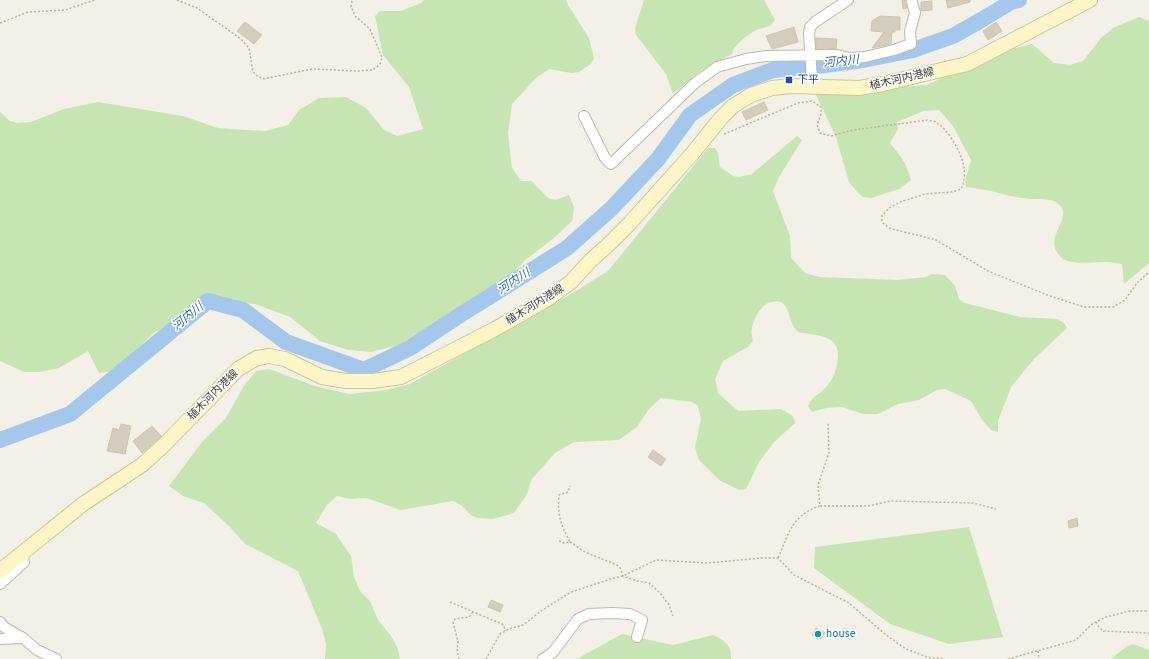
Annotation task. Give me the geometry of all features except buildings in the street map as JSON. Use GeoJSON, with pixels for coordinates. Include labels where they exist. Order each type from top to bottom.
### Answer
{"type":"FeatureCollection","features":[{"type":"Feature","properties":{"kind":"main road","name":"植木河内港線"},"geometry":{"type":"LineString","coordinates":[[0,571],[83,504],[142,465],[165,444],[238,369],[257,358],[270,356],[285,359],[322,377],[346,382],[373,381],[401,377],[495,329],[546,300],[571,282],[590,261],[607,246],[692,154],[721,118],[734,106],[751,95],[772,88],[811,83],[859,88],[883,84],[967,64],[1090,0]]}},
{"type":"Feature","properties":{"kind":"street"},"geometry":{"type":"LineString","coordinates":[[811,83],[810,27],[848,0]]}},
{"type":"Feature","properties":{"kind":"street"},"geometry":{"type":"LineString","coordinates":[[584,116],[605,158],[611,164],[695,83],[717,67],[746,59],[766,56],[811,57],[837,55],[850,58],[865,57],[911,44],[910,31],[915,13],[912,2]]}},
{"type":"Feature","properties":{"kind":"street"},"geometry":{"type":"LineString","coordinates":[[0,584],[24,562],[22,554]]}},
{"type":"Feature","properties":{"kind":"street"},"geometry":{"type":"LineString","coordinates":[[543,659],[553,652],[578,619],[589,614],[630,614],[642,620],[636,637]]}},
{"type":"Feature","properties":{"kind":"street"},"geometry":{"type":"LineString","coordinates":[[0,622],[4,627],[23,638],[37,650],[56,659]]}},
{"type":"Feature","properties":{"kind":"street"},"geometry":{"type":"LineString","coordinates":[[0,639],[23,638]]}},
{"type":"Feature","properties":{"kind":"path"},"geometry":{"type":"LineString","coordinates":[[0,23],[28,12],[64,10],[95,0]]}},
{"type":"Feature","properties":{"kind":"path"},"geometry":{"type":"LineString","coordinates":[[178,0],[197,8],[241,39],[249,48],[253,72],[263,79],[312,69],[358,71],[373,70],[380,64],[382,57],[370,30],[355,16],[351,6],[352,0]]}},
{"type":"Feature","properties":{"kind":"path"},"geometry":{"type":"LineString","coordinates":[[711,131],[721,134],[798,104],[812,101],[821,107],[821,114],[817,125],[820,133],[831,136],[853,130],[928,120],[937,123],[948,133],[957,147],[964,168],[963,184],[961,189],[957,191],[925,194],[900,202],[889,208],[882,216],[882,222],[889,228],[936,240],[988,271],[1048,295],[1084,306],[1113,307],[1125,300],[1137,283],[1149,272]]}},
{"type":"Feature","properties":{"kind":"path"},"geometry":{"type":"LineString","coordinates":[[820,506],[818,485],[829,453],[828,423]]}},
{"type":"Feature","properties":{"kind":"path"},"geometry":{"type":"LineString","coordinates":[[570,486],[568,492],[559,495],[559,511],[562,526],[570,542],[584,552],[617,565],[623,576],[649,583],[669,605],[673,616]]}},
{"type":"Feature","properties":{"kind":"path"},"geometry":{"type":"LineString","coordinates":[[778,558],[796,520],[807,512],[820,506],[868,506],[890,501],[973,503],[996,509]]}},
{"type":"Feature","properties":{"kind":"path"},"geometry":{"type":"LineString","coordinates":[[559,541],[570,542]]}},
{"type":"Feature","properties":{"kind":"path"},"geometry":{"type":"LineString","coordinates":[[486,659],[500,634],[523,625],[541,611],[571,592],[623,576],[656,560],[707,563],[778,558],[794,574],[849,603],[886,635],[906,649],[927,657],[945,659]]}},
{"type":"Feature","properties":{"kind":"path"},"geometry":{"type":"LineString","coordinates":[[450,602],[504,625],[505,632]]}},
{"type":"Feature","properties":{"kind":"path"},"geometry":{"type":"LineString","coordinates":[[1008,659],[1076,640],[1092,624],[1106,617],[1130,610],[1149,611]]}},
{"type":"Feature","properties":{"kind":"path"},"geometry":{"type":"LineString","coordinates":[[459,659],[457,650],[458,642],[453,622],[455,619],[469,617],[473,612]]}},
{"type":"Feature","properties":{"kind":"path"},"geometry":{"type":"LineString","coordinates":[[1096,622],[1103,631],[1149,633]]}},
{"type":"Feature","properties":{"kind":"path"},"geometry":{"type":"LineString","coordinates":[[1038,651],[1039,659]]}},
{"type":"Feature","properties":{"kind":"green space"},"geometry":{"type":"Polygon","coordinates":[[[424,0],[566,0],[589,38],[594,58],[591,64],[579,72],[571,73],[550,69],[537,77],[512,104],[508,133],[512,168],[521,181],[532,181],[548,198],[556,200],[569,195],[574,207],[572,221],[554,238],[524,261],[510,278],[474,305],[399,345],[371,352],[348,350],[320,341],[290,317],[255,304],[225,302],[210,306],[155,332],[113,371],[99,373],[88,351],[59,368],[39,372],[24,372],[0,361],[0,112],[10,121],[17,123],[31,122],[64,109],[98,102],[183,116],[218,128],[265,131],[288,125],[299,110],[319,98],[346,97],[366,108],[384,130],[397,136],[423,129],[409,87],[383,55],[375,16],[380,11],[401,11],[421,3],[424,0]]]}},
{"type":"Feature","properties":{"kind":"green space"},"geometry":{"type":"Polygon","coordinates":[[[644,0],[764,0],[775,20],[770,26],[756,30],[744,38],[734,48],[732,54],[699,72],[673,94],[666,74],[636,35],[635,28],[644,0]]]}},
{"type":"Feature","properties":{"kind":"green space"},"geometry":{"type":"Polygon","coordinates":[[[1139,17],[1149,21],[1149,263],[1124,284],[1122,264],[1109,262],[1082,263],[1069,261],[1060,256],[1055,250],[1055,237],[1063,213],[1062,208],[1057,202],[1047,199],[1029,199],[966,187],[965,181],[971,160],[953,126],[939,110],[924,111],[897,122],[898,129],[890,143],[903,160],[911,180],[899,189],[871,198],[863,197],[849,182],[836,137],[815,93],[926,85],[1004,51],[1032,44],[1054,63],[1070,65],[1083,61],[1101,38],[1113,28],[1139,17]]]}},
{"type":"Feature","properties":{"kind":"green space"},"geometry":{"type":"Polygon","coordinates":[[[797,136],[802,140],[779,177],[773,191],[790,236],[791,258],[805,273],[819,277],[898,280],[926,277],[932,274],[945,275],[955,286],[959,299],[965,303],[1020,317],[1057,319],[1063,322],[1067,328],[1034,359],[1011,387],[998,421],[998,432],[991,430],[982,420],[971,401],[945,389],[937,390],[919,400],[898,404],[878,414],[863,414],[842,407],[826,408],[812,412],[808,406],[829,384],[835,373],[838,357],[835,345],[828,338],[798,332],[794,327],[788,311],[783,303],[778,301],[767,303],[756,316],[753,323],[753,341],[748,347],[723,361],[715,379],[718,393],[738,411],[781,409],[793,416],[795,423],[774,442],[759,462],[746,489],[739,490],[719,480],[699,460],[695,447],[701,419],[698,406],[692,402],[661,398],[649,409],[637,427],[619,440],[574,442],[555,453],[531,480],[527,494],[514,513],[493,519],[477,518],[471,515],[461,505],[453,501],[401,510],[366,498],[351,499],[337,496],[327,505],[316,523],[336,534],[351,556],[354,577],[360,591],[370,601],[378,620],[391,636],[398,649],[400,659],[325,659],[326,644],[322,629],[298,571],[245,544],[231,528],[204,503],[183,496],[169,486],[202,442],[226,418],[243,387],[256,371],[269,369],[315,386],[349,394],[386,390],[410,384],[571,294],[608,271],[708,148],[715,148],[718,153],[720,167],[733,176],[739,177],[752,174],[797,136]]]}},
{"type":"Feature","properties":{"kind":"green space"},"geometry":{"type":"Polygon","coordinates":[[[969,527],[1003,637],[949,644],[890,624],[814,568],[815,547],[969,527]]]}},
{"type":"Feature","properties":{"kind":"green space"},"geometry":{"type":"Polygon","coordinates":[[[622,634],[673,645],[713,635],[721,639],[729,647],[731,659],[578,659],[622,634]]]}},
{"type":"Feature","properties":{"kind":"green space"},"geometry":{"type":"Polygon","coordinates":[[[1133,644],[1149,650],[1149,659],[1111,659],[1127,646],[1133,644]]]}},
{"type":"Feature","properties":{"kind":"waterway","name":"河内川"},"geometry":{"type":"LineString","coordinates":[[0,440],[70,414],[208,301],[243,310],[286,342],[364,370],[410,348],[567,248],[612,208],[658,159],[690,115],[733,85],[773,70],[863,60],[913,50],[953,36],[1011,2],[1019,0]]}},
{"type":"Feature","properties":{"kind":"place","name":"下平"},"geometry":{"type":"Point","coordinates":[789,80]}},
{"type":"Feature","properties":{"kind":"place","name":"house"},"geometry":{"type":"Point","coordinates":[818,634]}}]}
